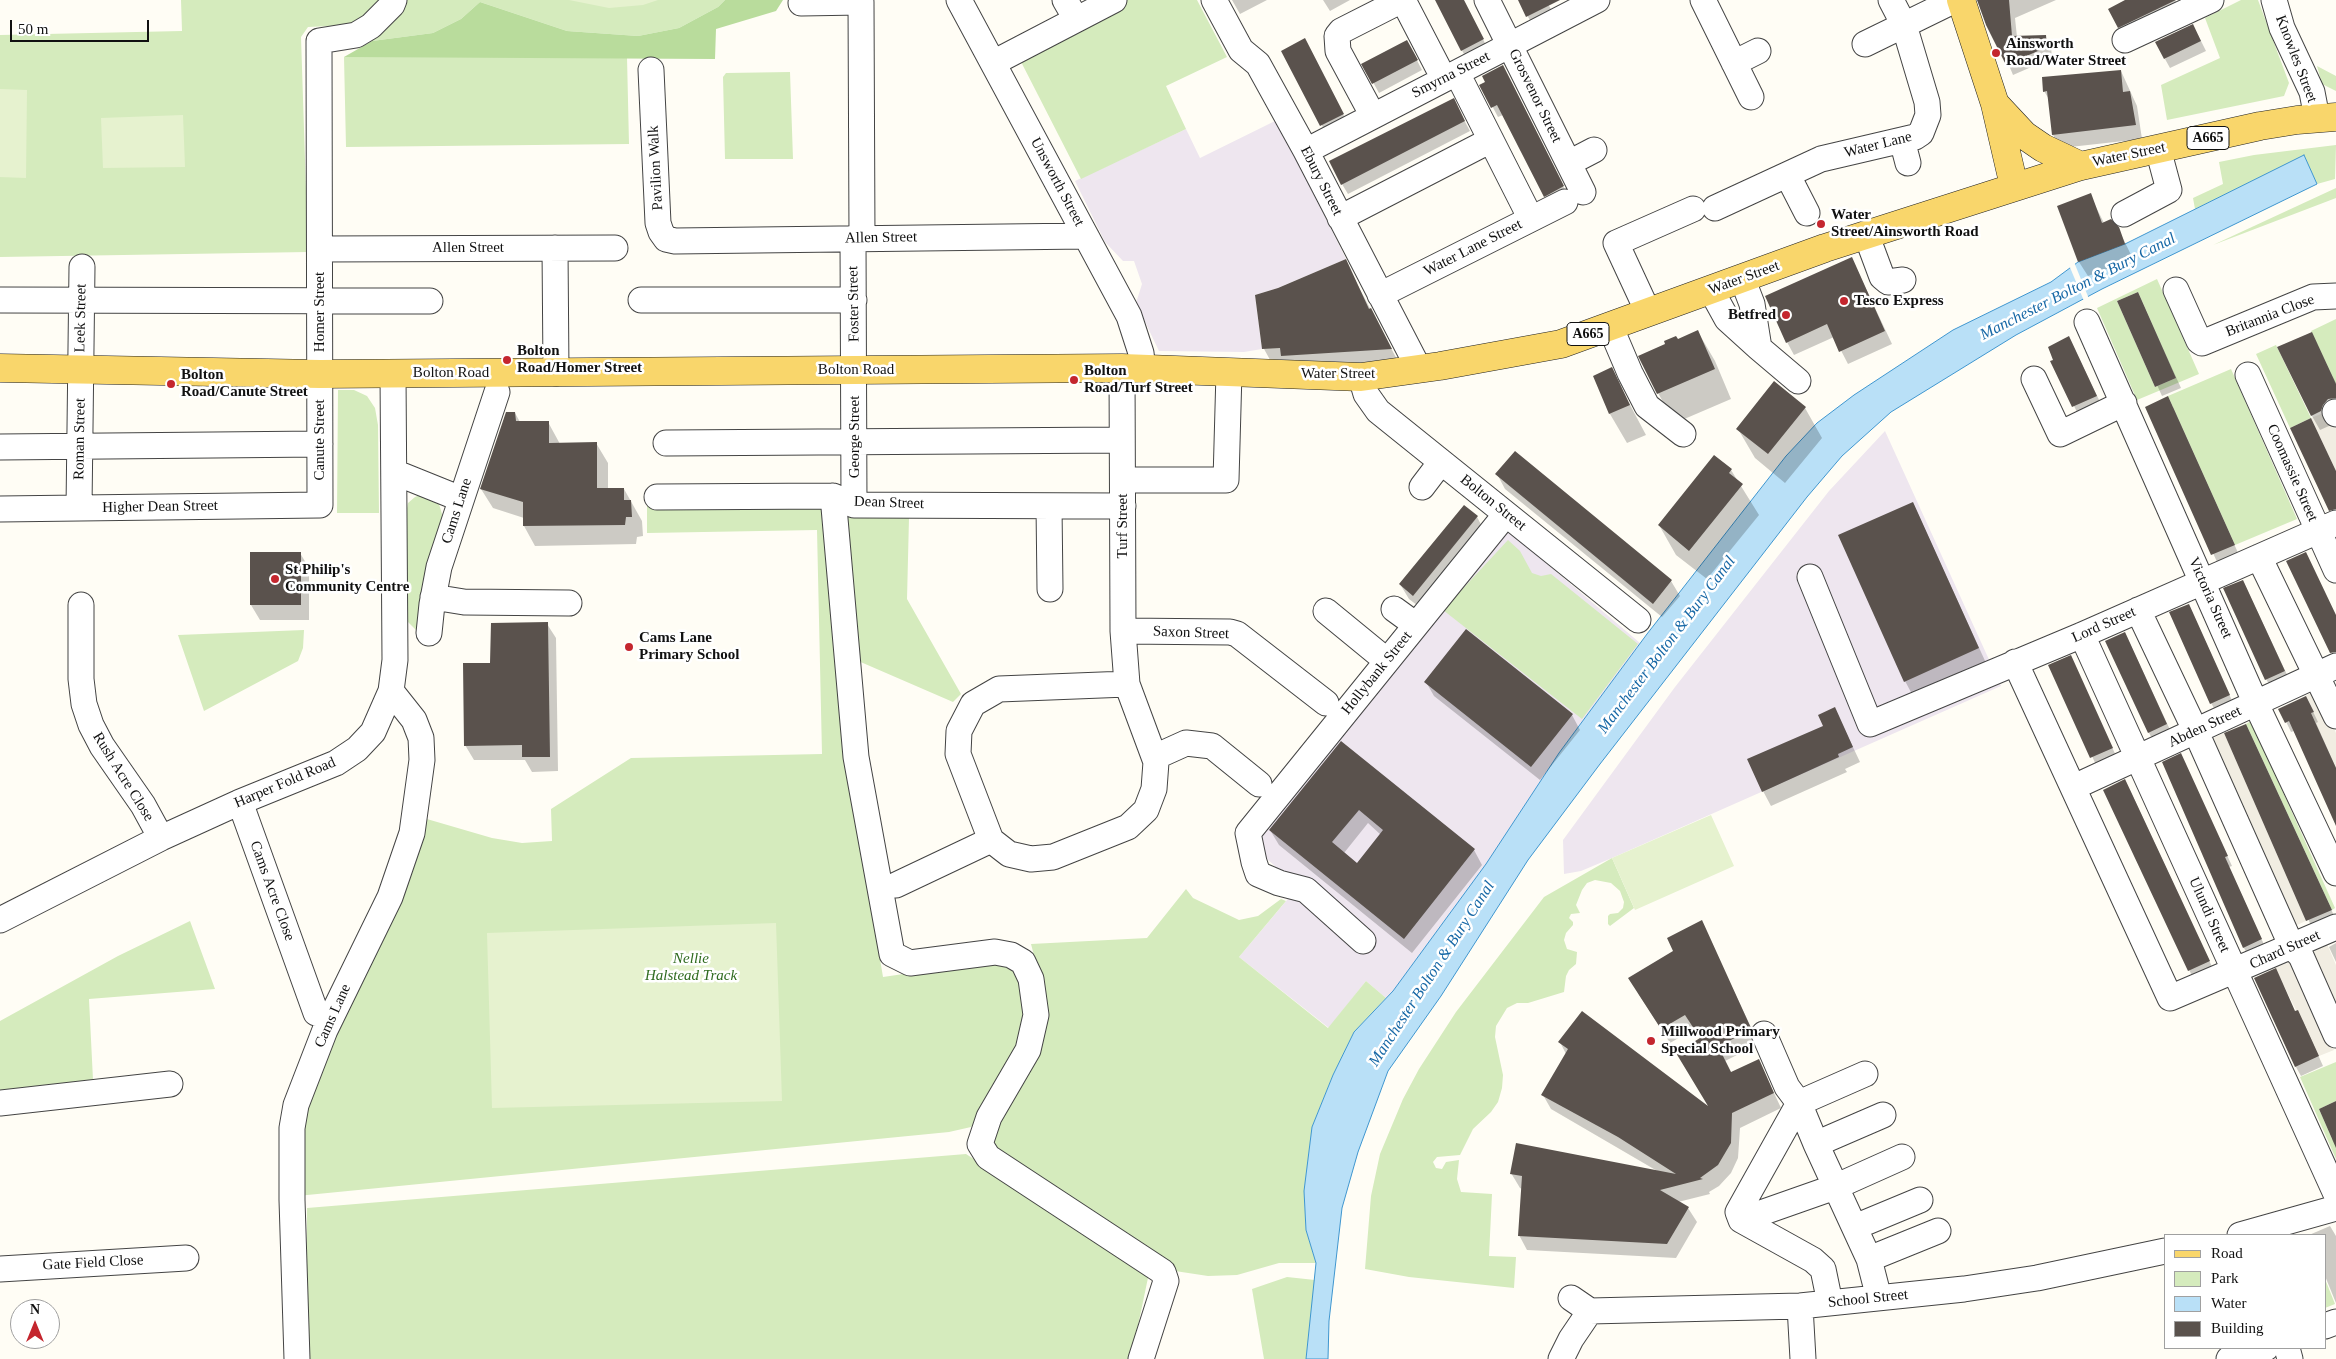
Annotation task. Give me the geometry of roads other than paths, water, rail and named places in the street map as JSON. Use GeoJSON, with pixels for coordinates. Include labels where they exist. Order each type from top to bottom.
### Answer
{"type":"FeatureCollection","features":[{"type":"Feature","properties":{"kind":"main road"},"geometry":{"type":"LineString","coordinates":[[1962,0],[1995,104],[2014,186]]}},
{"type":"Feature","properties":{"kind":"main road"},"geometry":{"type":"LineString","coordinates":[[1995,104],[2024,135],[2043,148],[2080,166]]}},
{"type":"Feature","properties":{"kind":"main road","name":"Water Street"},"geometry":{"type":"LineString","coordinates":[[1132,369],[1361,376],[1419,370],[1561,344],[1866,234],[2080,166],[2260,126],[2327,117]]}},
{"type":"Feature","properties":{"kind":"main road","name":"Bolton Road"},"geometry":{"type":"LineString","coordinates":[[0,368],[320,374],[1132,369]]}},
{"type":"Feature","properties":{"kind":"street","name":"Homer Street"},"geometry":{"type":"LineString","coordinates":[[320,374],[319,41],[356,34],[371,26],[392,6],[394,0]]}},
{"type":"Feature","properties":{"kind":"street","name":"Unsworth Street"},"geometry":{"type":"LineString","coordinates":[[958,0],[1129,316],[1141,353],[1132,369]]}},
{"type":"Feature","properties":{"kind":"street"},"geometry":{"type":"LineString","coordinates":[[992,63],[1070,10],[1114,0]]}},
{"type":"Feature","properties":{"kind":"street","name":"Ebury Street"},"geometry":{"type":"LineString","coordinates":[[1214,0],[1241,50],[1258,64],[1306,151],[1419,370]]}},
{"type":"Feature","properties":{"kind":"street"},"geometry":{"type":"LineString","coordinates":[[1373,116],[1338,51],[1337,36],[1341,31],[1403,0],[1491,140],[1531,219]]}},
{"type":"Feature","properties":{"kind":"street","name":"Grosvenor Street"},"geometry":{"type":"LineString","coordinates":[[1487,0],[1569,163],[1574,197]]}},
{"type":"Feature","properties":{"kind":"street"},"geometry":{"type":"LineString","coordinates":[[1703,0],[1751,97]]}},
{"type":"Feature","properties":{"kind":"street","name":"Water Lane"},"geometry":{"type":"LineString","coordinates":[[1648,312],[1616,243],[1671,219],[1763,188],[1833,156],[1905,151],[1921,133],[1928,115],[1927,102],[1904,25],[1891,0]]}},
{"type":"Feature","properties":{"kind":"street"},"geometry":{"type":"LineString","coordinates":[[1865,44],[1954,0]]}},
{"type":"Feature","properties":{"kind":"street","name":"Knowles Street"},"geometry":{"type":"LineString","coordinates":[[2274,0],[2282,28],[2312,92],[2327,117]]}},
{"type":"Feature","properties":{"kind":"street","name":"Smyrna Street"},"geometry":{"type":"LineString","coordinates":[[1306,151],[1594,1]]}},
{"type":"Feature","properties":{"kind":"street","name":"Foster Street"},"geometry":{"type":"LineString","coordinates":[[801,3],[861,2],[858,238],[854,300],[855,370]]}},
{"type":"Feature","properties":{"kind":"street"},"geometry":{"type":"LineString","coordinates":[[2125,40],[2197,3]]}},
{"type":"Feature","properties":{"kind":"street"},"geometry":{"type":"LineString","coordinates":[[1734,63],[1758,51]]}},
{"type":"Feature","properties":{"kind":"street","name":"Pavilion Walk"},"geometry":{"type":"LineString","coordinates":[[647,81],[658,223],[666,239],[675,241]]}},
{"type":"Feature","properties":{"kind":"street"},"geometry":{"type":"LineString","coordinates":[[1340,218],[1491,140]]}},
{"type":"Feature","properties":{"kind":"street"},"geometry":{"type":"LineString","coordinates":[[2124,214],[2169,190],[2158,149]]}},
{"type":"Feature","properties":{"kind":"street"},"geometry":{"type":"LineString","coordinates":[[1569,163],[1594,150]]}},
{"type":"Feature","properties":{"kind":"street"},"geometry":{"type":"LineString","coordinates":[[1788,176],[1807,213]]}},
{"type":"Feature","properties":{"kind":"street","name":"Water Lane Street"},"geometry":{"type":"LineString","coordinates":[[1380,295],[1574,197]]}},
{"type":"Feature","properties":{"kind":"street"},"geometry":{"type":"LineString","coordinates":[[1866,234],[1882,277],[1888,282],[1903,280]]}},
{"type":"Feature","properties":{"kind":"street","name":"Allen Street"},"geometry":{"type":"LineString","coordinates":[[675,241],[1086,236]]}},
{"type":"Feature","properties":{"kind":"street"},"geometry":{"type":"LineString","coordinates":[[555,248],[556,373]]}},
{"type":"Feature","properties":{"kind":"street","name":"Allen Street"},"geometry":{"type":"LineString","coordinates":[[320,250],[615,248]]}},
{"type":"Feature","properties":{"kind":"street","name":"Leek Street"},"geometry":{"type":"LineString","coordinates":[[81,369],[82,267]]}},
{"type":"Feature","properties":{"kind":"street"},"geometry":{"type":"LineString","coordinates":[[1742,278],[1752,304],[1759,348]]}},
{"type":"Feature","properties":{"kind":"street"},"geometry":{"type":"LineString","coordinates":[[1711,290],[1727,319],[1798,381]]}},
{"type":"Feature","properties":{"kind":"street","name":"Britannia Close"},"geometry":{"type":"LineString","coordinates":[[2176,290],[2199,341],[2202,343],[2313,297],[2336,296]]}},
{"type":"Feature","properties":{"kind":"street"},"geometry":{"type":"LineString","coordinates":[[0,300],[430,301]]}},
{"type":"Feature","properties":{"kind":"street"},"geometry":{"type":"LineString","coordinates":[[641,300],[854,300]]}},
{"type":"Feature","properties":{"kind":"street","name":"Victoria Street"},"geometry":{"type":"LineString","coordinates":[[2087,322],[2256,704],[2336,873]]}},
{"type":"Feature","properties":{"kind":"street"},"geometry":{"type":"LineString","coordinates":[[1610,326],[1630,373],[1647,406],[1683,434]]}},
{"type":"Feature","properties":{"kind":"street","name":"Roman Street"},"geometry":{"type":"LineString","coordinates":[[79,508],[81,369]]}},
{"type":"Feature","properties":{"kind":"street","name":"Turf Street"},"geometry":{"type":"LineString","coordinates":[[1132,369],[1122,440],[1123,631],[1127,684],[1155,757]]}},
{"type":"Feature","properties":{"kind":"street","name":"George Street"},"geometry":{"type":"LineString","coordinates":[[855,370],[855,442],[844,500],[856,757],[892,954],[910,963],[995,952],[1011,955],[1023,962],[1031,979],[1036,1015],[1028,1050],[989,1117],[980,1144],[988,1158],[1163,1272],[1166,1280],[1141,1359]]}},
{"type":"Feature","properties":{"kind":"street"},"geometry":{"type":"LineString","coordinates":[[1122,480],[1226,480],[1229,372]]}},
{"type":"Feature","properties":{"kind":"street","name":"Canute Street"},"geometry":{"type":"LineString","coordinates":[[320,374],[320,505]]}},
{"type":"Feature","properties":{"kind":"street","name":"Harper Fold Road"},"geometry":{"type":"LineString","coordinates":[[0,920],[161,838],[240,802],[336,763],[357,749],[373,732],[391,691],[396,649],[393,374]]}},
{"type":"Feature","properties":{"kind":"street","name":"Coomassie Street"},"geometry":{"type":"LineString","coordinates":[[2248,375],[2327,527],[2336,570]]}},
{"type":"Feature","properties":{"kind":"street","name":"Bolton Street"},"geometry":{"type":"LineString","coordinates":[[1361,376],[1370,403],[1638,620]]}},
{"type":"Feature","properties":{"kind":"street"},"geometry":{"type":"LineString","coordinates":[[2034,379],[2060,434],[2124,403]]}},
{"type":"Feature","properties":{"kind":"street","name":"Cams Lane"},"geometry":{"type":"LineString","coordinates":[[430,633],[433,597],[439,567],[496,392]]}},
{"type":"Feature","properties":{"kind":"street"},"geometry":{"type":"LineString","coordinates":[[666,443],[1122,440]]}},
{"type":"Feature","properties":{"kind":"street"},"geometry":{"type":"LineString","coordinates":[[0,447],[320,444]]}},
{"type":"Feature","properties":{"kind":"street"},"geometry":{"type":"LineString","coordinates":[[1422,487],[1441,462]]}},
{"type":"Feature","properties":{"kind":"street"},"geometry":{"type":"LineString","coordinates":[[394,472],[461,499]]}},
{"type":"Feature","properties":{"kind":"street","name":"Dean Street"},"geometry":{"type":"LineString","coordinates":[[657,498],[1123,506]]}},
{"type":"Feature","properties":{"kind":"street","name":"Higher Dean Street"},"geometry":{"type":"LineString","coordinates":[[0,509],[320,505]]}},
{"type":"Feature","properties":{"kind":"street"},"geometry":{"type":"LineString","coordinates":[[1050,506],[1050,589]]}},
{"type":"Feature","properties":{"kind":"street","name":"Hollybank Street"},"geometry":{"type":"LineString","coordinates":[[1363,941],[1306,890],[1279,883],[1258,874],[1248,833],[1506,514]]}},
{"type":"Feature","properties":{"kind":"street","name":"Lord Street"},"geometry":{"type":"LineString","coordinates":[[1810,577],[1870,724],[2082,635],[2327,527]]}},
{"type":"Feature","properties":{"kind":"street"},"geometry":{"type":"LineString","coordinates":[[2259,556],[2326,670],[2336,716]]}},
{"type":"Feature","properties":{"kind":"street"},"geometry":{"type":"LineString","coordinates":[[433,597],[464,602],[569,603]]}},
{"type":"Feature","properties":{"kind":"street","name":"Rush Acre Close"},"geometry":{"type":"LineString","coordinates":[[82,605],[90,655],[81,679],[84,704],[90,725],[102,746],[143,805],[161,838]]}},
{"type":"Feature","properties":{"kind":"street"},"geometry":{"type":"LineString","coordinates":[[1394,609],[1416,625]]}},
{"type":"Feature","properties":{"kind":"street"},"geometry":{"type":"LineString","coordinates":[[2138,610],[2196,732],[2292,948],[2301,956],[2336,1035]]}},
{"type":"Feature","properties":{"kind":"street"},"geometry":{"type":"LineString","coordinates":[[1326,611],[1387,661]]}},
{"type":"Feature","properties":{"kind":"street","name":"Saxon Street"},"geometry":{"type":"LineString","coordinates":[[1123,631],[1230,632],[1241,636],[1326,703]]}},
{"type":"Feature","properties":{"kind":"street","name":"Ulundi Street"},"geometry":{"type":"LineString","coordinates":[[2082,635],[2336,1194]]}},
{"type":"Feature","properties":{"kind":"street"},"geometry":{"type":"LineString","coordinates":[[2015,662],[2074,787]]}},
{"type":"Feature","properties":{"kind":"street","name":"Abden Street"},"geometry":{"type":"LineString","coordinates":[[2074,787],[2326,670]]}},
{"type":"Feature","properties":{"kind":"street"},"geometry":{"type":"LineString","coordinates":[[1127,684],[999,689],[973,704],[959,731],[958,754],[991,840],[1010,854],[1031,859],[1053,857],[1128,827],[1146,810],[1154,789],[1155,757],[1186,743],[1212,746],[1259,784]]}},
{"type":"Feature","properties":{"kind":"street","name":"Cams Lane"},"geometry":{"type":"LineString","coordinates":[[297,1359],[292,1200],[292,1128],[296,1105],[325,1030],[390,897],[412,833],[422,760],[421,738],[414,720],[391,691]]}},
{"type":"Feature","properties":{"kind":"street","name":"Chard Street"},"geometry":{"type":"LineString","coordinates":[[2074,787],[2170,998],[2292,948],[2336,927]]}},
{"type":"Feature","properties":{"kind":"street","name":"Cams Acre Close"},"geometry":{"type":"LineString","coordinates":[[240,802],[312,977],[316,1013]]}},
{"type":"Feature","properties":{"kind":"street"},"geometry":{"type":"LineString","coordinates":[[895,882],[991,840]]}},
{"type":"Feature","properties":{"kind":"street"},"geometry":{"type":"LineString","coordinates":[[1764,1034],[1787,1087],[1799,1103],[1869,1259],[1879,1298]]}},
{"type":"Feature","properties":{"kind":"street"},"geometry":{"type":"LineString","coordinates":[[1830,1303],[1823,1269],[1813,1260],[1741,1220],[1738,1212],[1799,1103],[1865,1074]]}},
{"type":"Feature","properties":{"kind":"street"},"geometry":{"type":"LineString","coordinates":[[0,1103],[143,1079],[170,1084]]}},
{"type":"Feature","properties":{"kind":"street"},"geometry":{"type":"LineString","coordinates":[[1816,1144],[1883,1115]]}},
{"type":"Feature","properties":{"kind":"street"},"geometry":{"type":"LineString","coordinates":[[1741,1220],[1835,1186],[1902,1157]]}},
{"type":"Feature","properties":{"kind":"street"},"geometry":{"type":"LineString","coordinates":[[1855,1227],[1920,1200]]}},
{"type":"Feature","properties":{"kind":"street"},"geometry":{"type":"LineString","coordinates":[[2246,1234],[2336,1208]]}},
{"type":"Feature","properties":{"kind":"street"},"geometry":{"type":"LineString","coordinates":[[1869,1259],[1938,1231]]}},
{"type":"Feature","properties":{"kind":"street","name":"School Street"},"geometry":{"type":"LineString","coordinates":[[1560,1359],[1570,1339],[1580,1304],[1800,1306],[1964,1289],[2028,1279],[2164,1251]]}},
{"type":"Feature","properties":{"kind":"street","name":"Gate Field Close"},"geometry":{"type":"LineString","coordinates":[[0,1269],[173,1252]]}},
{"type":"Feature","properties":{"kind":"street"},"geometry":{"type":"LineString","coordinates":[[1800,1306],[1803,1359]]}},
{"type":"Feature","properties":{"kind":"street"},"geometry":{"type":"LineString","coordinates":[[2234,1358],[2263,1349]]}},
{"type":"Feature","properties":{"kind":"water","name":"Manchester Bolton & Bury Canal"},"geometry":{"type":"Polygon","coordinates":[[[2304,155],[2317,184],[2102,289],[2016,335],[1891,412],[1842,456],[1807,497],[1528,860],[1441,996],[1388,1071],[1358,1152],[1342,1208],[1329,1321],[1328,1359],[1306,1359],[1316,1263],[1306,1230],[1304,1191],[1312,1127],[1333,1075],[1354,1032],[1393,991],[1486,864],[1559,753],[1647,634],[1786,456],[1817,423],[1854,395],[1953,330],[2051,282],[2078,262],[2125,244],[2304,155]]]}},
{"type":"Feature","properties":{"kind":"place","name":"Ainsworth Road/Water Street"},"geometry":{"type":"Point","coordinates":[1996,53]}},
{"type":"Feature","properties":{"kind":"place","name":"Water Street/Ainsworth Road"},"geometry":{"type":"Point","coordinates":[1821,224]}},
{"type":"Feature","properties":{"kind":"place","name":"Tesco Express"},"geometry":{"type":"Point","coordinates":[1844,301]}},
{"type":"Feature","properties":{"kind":"place","name":"Betfred"},"geometry":{"type":"Point","coordinates":[1786,315]}},
{"type":"Feature","properties":{"kind":"place","name":"Bolton Road/Homer Street"},"geometry":{"type":"Point","coordinates":[507,360]}},
{"type":"Feature","properties":{"kind":"place","name":"Bolton Road/Turf Street"},"geometry":{"type":"Point","coordinates":[1074,380]}},
{"type":"Feature","properties":{"kind":"place","name":"Bolton Road/Canute Street"},"geometry":{"type":"Point","coordinates":[171,384]}},
{"type":"Feature","properties":{"kind":"place","name":"St Philip's Community Centre"},"geometry":{"type":"Point","coordinates":[275,579]}},
{"type":"Feature","properties":{"kind":"place","name":"Cams Lane Primary School"},"geometry":{"type":"Point","coordinates":[629,647]}},
{"type":"Feature","properties":{"kind":"place","name":"Millwood Primary Special School"},"geometry":{"type":"Point","coordinates":[1651,1041]}},
{"type":"Feature","properties":{"kind":"park label","name":"Nellie Halstead Track"},"geometry":{"type":"Point","coordinates":[691,968]}}]}
